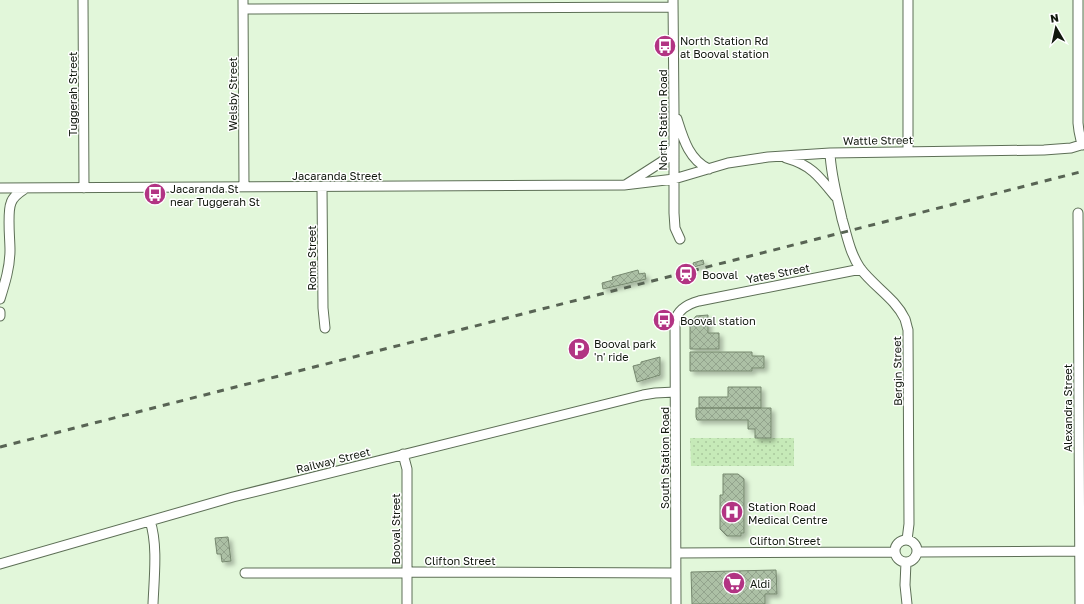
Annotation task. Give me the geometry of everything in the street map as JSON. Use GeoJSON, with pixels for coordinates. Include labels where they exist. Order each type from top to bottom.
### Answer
{"type":"FeatureCollection","features":[{"type":"Feature","properties":{"kind":"street","name":"Tuggerah Street"},"geometry":{"type":"LineString","coordinates":[[84,0],[84,188]]}},
{"type":"Feature","properties":{"kind":"street"},"geometry":{"type":"LineString","coordinates":[[908,0],[908,152]]}},
{"type":"Feature","properties":{"kind":"street"},"geometry":{"type":"LineString","coordinates":[[1078,0],[1078,122],[1083,145]]}},
{"type":"Feature","properties":{"kind":"street"},"geometry":{"type":"LineString","coordinates":[[243,5],[673,4]]}},
{"type":"Feature","properties":{"kind":"street","name":"North Station Road"},"geometry":{"type":"LineString","coordinates":[[673,4],[675,228],[680,239]]}},
{"type":"Feature","properties":{"kind":"street","name":"Welsby Street"},"geometry":{"type":"LineString","coordinates":[[243,5],[244,187]]}},
{"type":"Feature","properties":{"kind":"street"},"geometry":{"type":"LineString","coordinates":[[674,112],[685,142],[696,160],[709,168]]}},
{"type":"Feature","properties":{"kind":"street","name":"Wattle Street"},"geometry":{"type":"LineString","coordinates":[[674,179],[728,163],[781,156],[830,153],[1044,150],[1071,148],[1083,145]]}},
{"type":"Feature","properties":{"kind":"street"},"geometry":{"type":"LineString","coordinates":[[624,185],[666,159],[674,147]]}},
{"type":"Feature","properties":{"kind":"street","name":"Bergin Street"},"geometry":{"type":"LineString","coordinates":[[830,153],[831,171],[850,249],[861,270],[896,305],[904,318],[908,330],[909,524],[907,540]]}},
{"type":"Feature","properties":{"kind":"street"},"geometry":{"type":"LineString","coordinates":[[781,156],[806,165],[819,176],[837,198]]}},
{"type":"Feature","properties":{"kind":"street","name":"Jacaranda Street"},"geometry":{"type":"LineString","coordinates":[[0,188],[624,185],[674,179]]}},
{"type":"Feature","properties":{"kind":"street","name":"Roma Street"},"geometry":{"type":"LineString","coordinates":[[322,187],[323,308],[325,328]]}},
{"type":"Feature","properties":{"kind":"street"},"geometry":{"type":"LineString","coordinates":[[0,299],[9,265],[10,205],[15,196],[26,188]]}},
{"type":"Feature","properties":{"kind":"street","name":"Alexandra Street"},"geometry":{"type":"LineString","coordinates":[[1078,212],[1082,551],[1080,604]]}},
{"type":"Feature","properties":{"kind":"street","name":"Yates Street"},"geometry":{"type":"LineString","coordinates":[[678,312],[688,305],[699,301],[861,270]]}},
{"type":"Feature","properties":{"kind":"street","name":"South Station Road"},"geometry":{"type":"LineString","coordinates":[[676,604],[675,321],[678,312]]}},
{"type":"Feature","properties":{"kind":"street","name":"Railway Street"},"geometry":{"type":"LineString","coordinates":[[0,564],[233,497],[644,395],[676,392]]}},
{"type":"Feature","properties":{"kind":"street","name":"Booval Street"},"geometry":{"type":"LineString","coordinates":[[404,454],[407,469],[407,604]]}},
{"type":"Feature","properties":{"kind":"street"},"geometry":{"type":"LineString","coordinates":[[150,521],[154,536],[153,604]]}},
{"type":"Feature","properties":{"kind":"street"},"geometry":{"type":"LineString","coordinates":[[907,540],[914,544],[917,552],[913,559],[906,562],[899,559],[895,552],[899,543],[907,540]]}},
{"type":"Feature","properties":{"kind":"street"},"geometry":{"type":"LineString","coordinates":[[917,552],[1082,551]]}},
{"type":"Feature","properties":{"kind":"street","name":"Clifton Street"},"geometry":{"type":"LineString","coordinates":[[676,553],[895,552]]}},
{"type":"Feature","properties":{"kind":"street"},"geometry":{"type":"LineString","coordinates":[[906,562],[905,585],[908,604]]}},
{"type":"Feature","properties":{"kind":"street","name":"Clifton Street"},"geometry":{"type":"LineString","coordinates":[[245,573],[676,573]]}},
{"type":"Feature","properties":{"kind":"green space"},"geometry":{"type":"Polygon","coordinates":[[[690,438],[794,438],[794,466],[691,466],[690,438]]]}},
{"type":"Feature","properties":{"kind":"building"},"geometry":{"type":"Polygon","coordinates":[[[703,260],[704,264],[694,267],[693,263],[703,260]]]}},
{"type":"Feature","properties":{"kind":"building"},"geometry":{"type":"Polygon","coordinates":[[[638,270],[639,274],[645,273],[646,279],[603,289],[602,283],[613,280],[612,277],[638,270]]]}},
{"type":"Feature","properties":{"kind":"building"},"geometry":{"type":"Polygon","coordinates":[[[708,315],[708,333],[719,333],[719,349],[690,349],[690,324],[696,316],[708,315]]]}},
{"type":"Feature","properties":{"kind":"building"},"geometry":{"type":"Polygon","coordinates":[[[690,352],[752,352],[752,356],[764,356],[764,368],[752,368],[752,371],[690,371],[690,352]]]}},
{"type":"Feature","properties":{"kind":"building"},"geometry":{"type":"Polygon","coordinates":[[[660,357],[660,375],[637,382],[633,366],[641,364],[641,362],[660,357]]]}},
{"type":"Feature","properties":{"kind":"building"},"geometry":{"type":"Polygon","coordinates":[[[728,387],[761,387],[761,408],[699,408],[699,397],[728,397],[728,387]]]}},
{"type":"Feature","properties":{"kind":"building"},"geometry":{"type":"Polygon","coordinates":[[[696,408],[771,408],[771,438],[755,438],[755,429],[748,429],[748,420],[697,420],[696,408]]]}},
{"type":"Feature","properties":{"kind":"building","name":"Station Road Medical Centre"},"geometry":{"type":"Polygon","coordinates":[[[723,474],[738,474],[744,479],[744,533],[741,533],[741,536],[727,536],[720,529],[720,495],[723,495],[723,474]]]}},
{"type":"Feature","properties":{"kind":"building"},"geometry":{"type":"Polygon","coordinates":[[[228,537],[231,561],[222,562],[221,554],[217,554],[215,538],[228,537]]]}},
{"type":"Feature","properties":{"kind":"building","name":"Aldi"},"geometry":{"type":"Polygon","coordinates":[[[776,570],[777,594],[765,594],[765,604],[692,604],[691,572],[776,570]]]}},
{"type":"Feature","properties":{"kind":"railway"},"geometry":{"type":"LineString","coordinates":[[0,447],[1084,171]]}},
{"type":"Feature","properties":{"kind":"place","name":"North Station Rd at Booval station"},"geometry":{"type":"Point","coordinates":[665,46]}},
{"type":"Feature","properties":{"kind":"place","name":"Jacaranda St near Tuggerah St"},"geometry":{"type":"Point","coordinates":[155,194]}},
{"type":"Feature","properties":{"kind":"place","name":"Booval"},"geometry":{"type":"Point","coordinates":[686,274]}},
{"type":"Feature","properties":{"kind":"place","name":"Booval station"},"geometry":{"type":"Point","coordinates":[664,320]}},
{"type":"Feature","properties":{"kind":"place","name":"Booval park 'n' ride"},"geometry":{"type":"Point","coordinates":[579,349]}},
{"type":"Feature","properties":{"kind":"place","name":"Station Road Medical Centre"},"geometry":{"type":"Point","coordinates":[732,512]}},
{"type":"Feature","properties":{"kind":"place","name":"Aldi"},"geometry":{"type":"Point","coordinates":[734,583]}}]}
